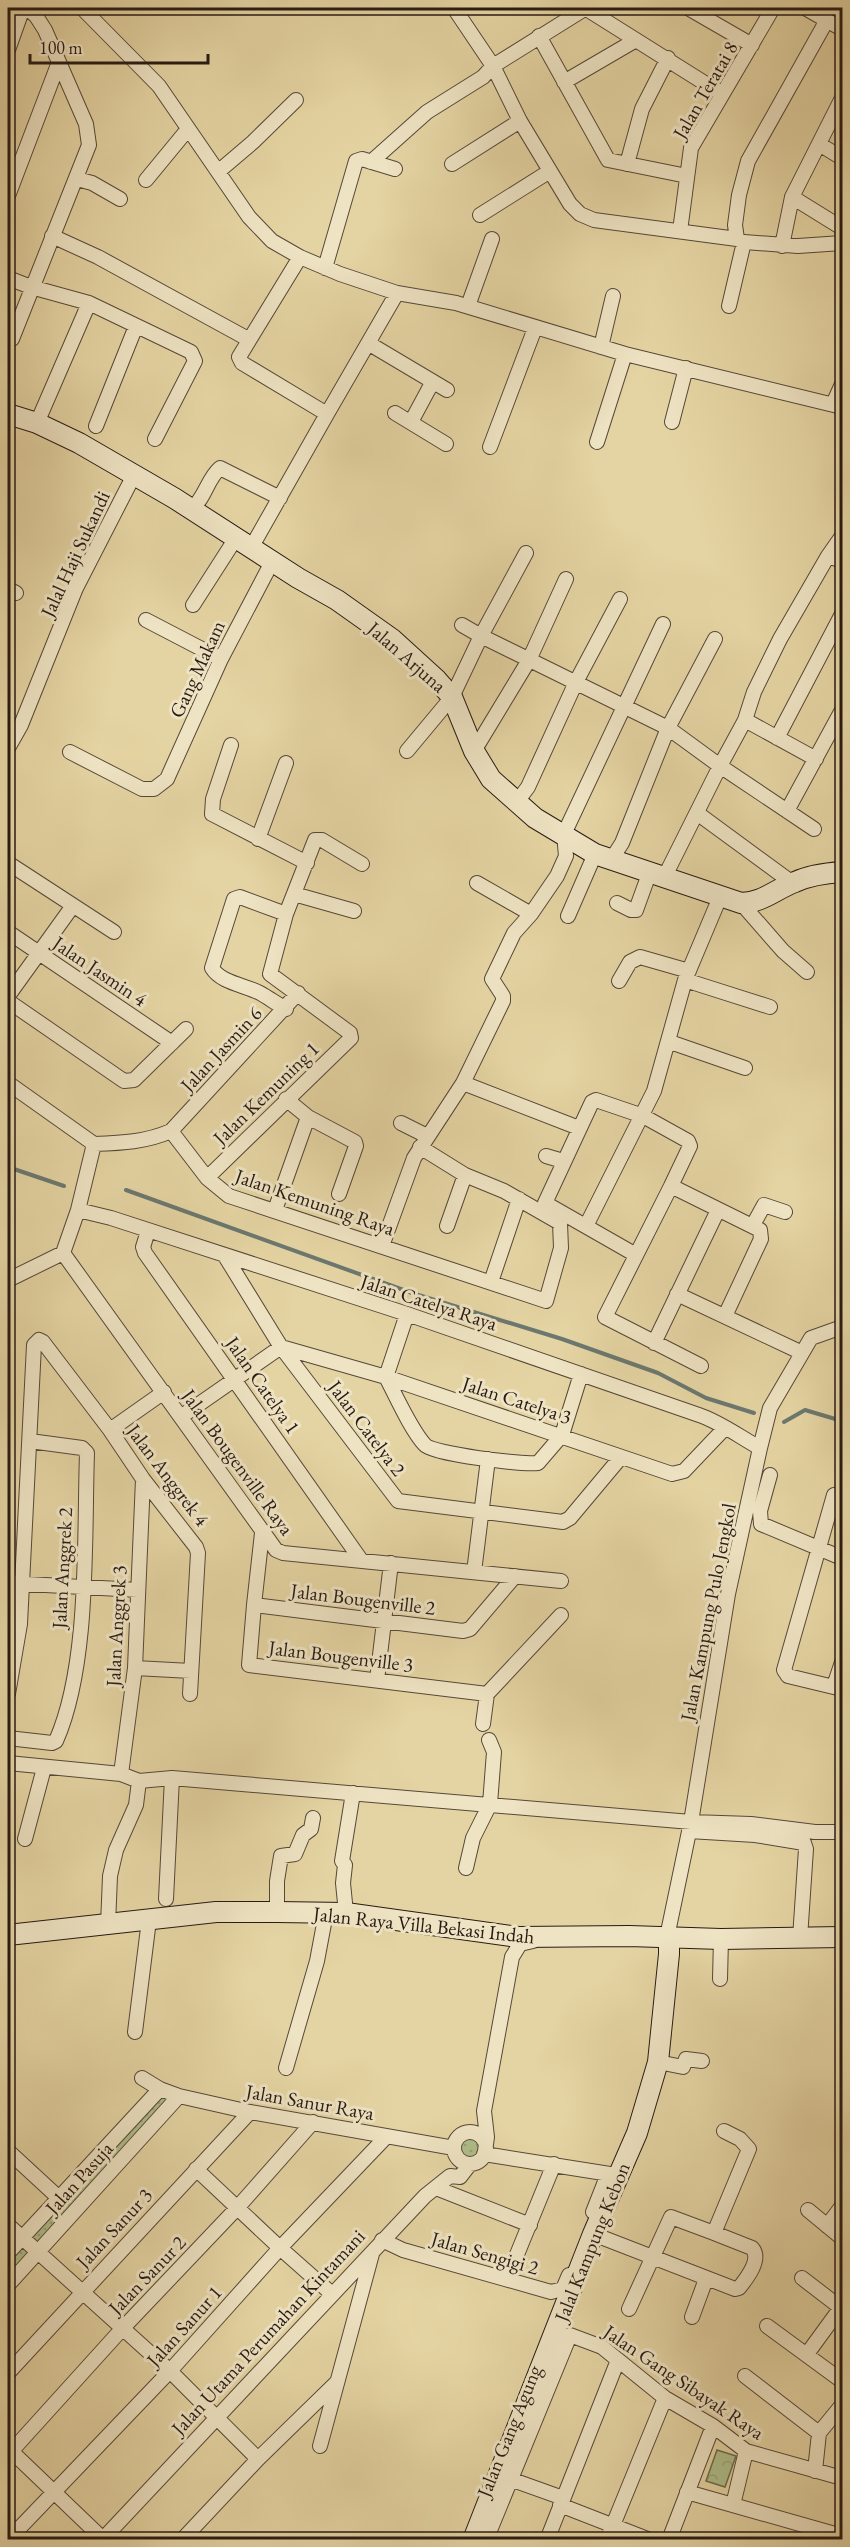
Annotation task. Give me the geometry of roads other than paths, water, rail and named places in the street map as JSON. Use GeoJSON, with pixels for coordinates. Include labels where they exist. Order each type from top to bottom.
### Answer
{"type":"FeatureCollection","features":[{"type":"Feature","properties":{"kind":"street"},"geometry":{"type":"LineString","coordinates":[[8,50],[23,8]]}},
{"type":"Feature","properties":{"kind":"street"},"geometry":{"type":"LineString","coordinates":[[12,339],[89,145],[89,130],[45,30],[36,16],[27,8]]}},
{"type":"Feature","properties":{"kind":"street"},"geometry":{"type":"LineString","coordinates":[[82,8],[159,86],[249,217],[272,241],[300,257],[397,293],[468,306],[625,354],[838,405],[843,384]]}},
{"type":"Feature","properties":{"kind":"street"},"geometry":{"type":"LineString","coordinates":[[371,162],[427,112],[483,77],[493,66],[586,8],[723,94]]}},
{"type":"Feature","properties":{"kind":"street"},"geometry":{"type":"LineString","coordinates":[[688,8],[752,45]]}},
{"type":"Feature","properties":{"kind":"street","name":"Jalan Teratai 8"},"geometry":{"type":"LineString","coordinates":[[680,231],[691,148],[773,8]]}},
{"type":"Feature","properties":{"kind":"street"},"geometry":{"type":"LineString","coordinates":[[805,8],[843,29]]}},
{"type":"Feature","properties":{"kind":"street"},"geometry":{"type":"LineString","coordinates":[[460,10],[550,171],[575,210],[585,217],[782,246],[843,243]]}},
{"type":"Feature","properties":{"kind":"street"},"geometry":{"type":"LineString","coordinates":[[729,306],[740,240],[735,225],[739,195],[748,161],[827,20]]}},
{"type":"Feature","properties":{"kind":"street"},"geometry":{"type":"LineString","coordinates":[[539,36],[608,160],[687,176]]}},
{"type":"Feature","properties":{"kind":"street"},"geometry":{"type":"LineString","coordinates":[[564,82],[636,40]]}},
{"type":"Feature","properties":{"kind":"street"},"geometry":{"type":"LineString","coordinates":[[627,164],[642,109],[668,58]]}},
{"type":"Feature","properties":{"kind":"street"},"geometry":{"type":"LineString","coordinates":[[8,196],[59,62]]}},
{"type":"Feature","properties":{"kind":"street"},"geometry":{"type":"LineString","coordinates":[[782,246],[792,197],[843,98]]}},
{"type":"Feature","properties":{"kind":"street"},"geometry":{"type":"LineString","coordinates":[[219,171],[296,100]]}},
{"type":"Feature","properties":{"kind":"street"},"geometry":{"type":"LineString","coordinates":[[452,164],[520,121]]}},
{"type":"Feature","properties":{"kind":"street"},"geometry":{"type":"LineString","coordinates":[[146,180],[188,129]]}},
{"type":"Feature","properties":{"kind":"street"},"geometry":{"type":"LineString","coordinates":[[819,144],[843,158]]}},
{"type":"Feature","properties":{"kind":"street"},"geometry":{"type":"LineString","coordinates":[[325,268],[356,161],[360,159],[395,169]]}},
{"type":"Feature","properties":{"kind":"street"},"geometry":{"type":"LineString","coordinates":[[480,215],[550,171]]}},
{"type":"Feature","properties":{"kind":"street"},"geometry":{"type":"LineString","coordinates":[[76,179],[92,183],[120,199]]}},
{"type":"Feature","properties":{"kind":"street"},"geometry":{"type":"LineString","coordinates":[[792,197],[843,228]]}},
{"type":"Feature","properties":{"kind":"street"},"geometry":{"type":"LineString","coordinates":[[52,236],[98,257],[248,339]]}},
{"type":"Feature","properties":{"kind":"street"},"geometry":{"type":"LineString","coordinates":[[468,306],[492,239]]}},
{"type":"Feature","properties":{"kind":"street"},"geometry":{"type":"LineString","coordinates":[[300,257],[238,357],[239,361],[327,414]]}},
{"type":"Feature","properties":{"kind":"street"},"geometry":{"type":"LineString","coordinates":[[8,278],[88,303],[191,352],[195,361],[155,439]]}},
{"type":"Feature","properties":{"kind":"street"},"geometry":{"type":"LineString","coordinates":[[193,605],[280,498],[397,293]]}},
{"type":"Feature","properties":{"kind":"street"},"geometry":{"type":"LineString","coordinates":[[601,347],[612,296]]}},
{"type":"Feature","properties":{"kind":"street"},"geometry":{"type":"LineString","coordinates":[[37,423],[88,303]]}},
{"type":"Feature","properties":{"kind":"street"},"geometry":{"type":"LineString","coordinates":[[96,426],[136,326]]}},
{"type":"Feature","properties":{"kind":"street"},"geometry":{"type":"LineString","coordinates":[[490,447],[535,328]]}},
{"type":"Feature","properties":{"kind":"street"},"geometry":{"type":"LineString","coordinates":[[368,343],[447,390]]}},
{"type":"Feature","properties":{"kind":"street"},"geometry":{"type":"LineString","coordinates":[[597,442],[625,354]]}},
{"type":"Feature","properties":{"kind":"street"},"geometry":{"type":"LineString","coordinates":[[672,422],[686,368]]}},
{"type":"Feature","properties":{"kind":"street"},"geometry":{"type":"LineString","coordinates":[[411,422],[432,382]]}},
{"type":"Feature","properties":{"kind":"street"},"geometry":{"type":"LineString","coordinates":[[394,413],[446,444]]}},
{"type":"Feature","properties":{"kind":"street","name":"Jalan Arjuna"},"geometry":{"type":"LineString","coordinates":[[8,414],[37,423],[79,443],[191,508],[272,562],[338,600],[392,639],[452,697],[474,751],[491,779],[535,818],[603,857],[741,903]]}},
{"type":"Feature","properties":{"kind":"street"},"geometry":{"type":"LineString","coordinates":[[191,508],[197,504],[215,472],[220,468],[280,498]]}},
{"type":"Feature","properties":{"kind":"street","name":"Jalal Haji Sukandi"},"geometry":{"type":"LineString","coordinates":[[8,748],[21,725],[76,588],[134,475]]}},
{"type":"Feature","properties":{"kind":"street"},"geometry":{"type":"LineString","coordinates":[[617,903],[636,910],[697,813],[745,720],[754,692],[780,639],[828,556],[843,536]]}},
{"type":"Feature","properties":{"kind":"street"},"geometry":{"type":"LineString","coordinates":[[407,751],[452,697],[481,636],[526,553]]}},
{"type":"Feature","properties":{"kind":"street"},"geometry":{"type":"LineString","coordinates":[[828,556],[843,561]]}},
{"type":"Feature","properties":{"kind":"street","name":"Gang Makam"},"geometry":{"type":"LineString","coordinates":[[70,752],[136,788],[154,789],[167,779],[221,659],[272,562]]}},
{"type":"Feature","properties":{"kind":"street"},"geometry":{"type":"LineString","coordinates":[[474,751],[529,660],[566,579]]}},
{"type":"Feature","properties":{"kind":"street"},"geometry":{"type":"LineString","coordinates":[[516,803],[528,787],[576,682],[620,599]]}},
{"type":"Feature","properties":{"kind":"street"},"geometry":{"type":"LineString","coordinates":[[777,738],[843,614]]}},
{"type":"Feature","properties":{"kind":"street"},"geometry":{"type":"LineString","coordinates":[[146,620],[221,659]]}},
{"type":"Feature","properties":{"kind":"street"},"geometry":{"type":"LineString","coordinates":[[382,1246],[424,1141],[463,1083],[503,1001],[503,996],[492,979],[514,933],[531,914],[557,876],[566,856],[564,834],[663,624]]}},
{"type":"Feature","properties":{"kind":"street"},"geometry":{"type":"LineString","coordinates":[[462,625],[668,728],[814,829]]}},
{"type":"Feature","properties":{"kind":"street"},"geometry":{"type":"LineString","coordinates":[[568,916],[603,857],[622,843],[668,728],[715,639]]}},
{"type":"Feature","properties":{"kind":"street"},"geometry":{"type":"LineString","coordinates":[[788,811],[843,710]]}},
{"type":"Feature","properties":{"kind":"street"},"geometry":{"type":"LineString","coordinates":[[745,720],[816,759]]}},
{"type":"Feature","properties":{"kind":"street"},"geometry":{"type":"LineString","coordinates":[[231,745],[211,811],[214,816],[307,863]]}},
{"type":"Feature","properties":{"kind":"street"},"geometry":{"type":"LineString","coordinates":[[258,839],[286,763]]}},
{"type":"Feature","properties":{"kind":"street"},"geometry":{"type":"LineString","coordinates":[[697,813],[795,882]]}},
{"type":"Feature","properties":{"kind":"street"},"geometry":{"type":"LineString","coordinates":[[258,992],[270,974],[286,914],[314,841],[317,839],[362,864]]}},
{"type":"Feature","properties":{"kind":"street"},"geometry":{"type":"LineString","coordinates":[[8,863],[72,907],[114,932]]}},
{"type":"Feature","properties":{"kind":"street"},"geometry":{"type":"LineString","coordinates":[[807,972],[783,951],[741,903],[764,898],[795,882],[819,874],[843,872]]}},
{"type":"Feature","properties":{"kind":"street"},"geometry":{"type":"LineString","coordinates":[[477,883],[531,914]]}},
{"type":"Feature","properties":{"kind":"street"},"geometry":{"type":"LineString","coordinates":[[294,894],[354,911]]}},
{"type":"Feature","properties":{"kind":"street"},"geometry":{"type":"LineString","coordinates":[[285,1009],[258,992],[229,981],[212,969],[233,900],[240,897],[286,914]]}},
{"type":"Feature","properties":{"kind":"street"},"geometry":{"type":"LineString","coordinates":[[586,1226],[643,1116],[670,1042],[687,976],[720,897]]}},
{"type":"Feature","properties":{"kind":"street"},"geometry":{"type":"LineString","coordinates":[[8,996],[72,907]]}},
{"type":"Feature","properties":{"kind":"street","name":"Jalan Jasmin 4"},"geometry":{"type":"LineString","coordinates":[[8,932],[172,1043]]}},
{"type":"Feature","properties":{"kind":"street"},"geometry":{"type":"LineString","coordinates":[[620,981],[630,962],[640,957],[770,1007]]}},
{"type":"Feature","properties":{"kind":"street"},"geometry":{"type":"LineString","coordinates":[[270,974],[298,993]]}},
{"type":"Feature","properties":{"kind":"street","name":"Jalan Jasmin 6"},"geometry":{"type":"LineString","coordinates":[[171,1131],[298,993]]}},
{"type":"Feature","properties":{"kind":"street","name":"Jalan Kemuning 1"},"geometry":{"type":"LineString","coordinates":[[207,1178],[351,1036],[298,993]]}},
{"type":"Feature","properties":{"kind":"street"},"geometry":{"type":"LineString","coordinates":[[8,1001],[124,1081],[134,1080],[186,1029]]}},
{"type":"Feature","properties":{"kind":"street"},"geometry":{"type":"LineString","coordinates":[[670,1042],[745,1068]]}},
{"type":"Feature","properties":{"kind":"street"},"geometry":{"type":"LineString","coordinates":[[8,1083],[94,1144],[140,1142],[171,1131]]}},
{"type":"Feature","properties":{"kind":"street"},"geometry":{"type":"LineString","coordinates":[[463,1083],[579,1128]]}},
{"type":"Feature","properties":{"kind":"street"},"geometry":{"type":"LineString","coordinates":[[286,1100],[308,1117],[355,1142],[356,1146],[339,1194]]}},
{"type":"Feature","properties":{"kind":"street"},"geometry":{"type":"LineString","coordinates":[[636,1255],[545,1203],[579,1128],[592,1102],[596,1100],[643,1116],[690,1143],[671,1186],[605,1317],[701,1366]]}},
{"type":"Feature","properties":{"kind":"street"},"geometry":{"type":"LineString","coordinates":[[275,1210],[308,1117]]}},
{"type":"Feature","properties":{"kind":"street"},"geometry":{"type":"LineString","coordinates":[[401,1123],[465,1175],[519,1200],[491,1282]]}},
{"type":"Feature","properties":{"kind":"street","name":"Jalan Kemuning Raya"},"geometry":{"type":"LineString","coordinates":[[171,1131],[207,1178],[229,1196],[491,1282],[544,1302],[561,1248],[560,1223],[519,1200]]}},
{"type":"Feature","properties":{"kind":"street"},"geometry":{"type":"LineString","coordinates":[[8,1280],[63,1252],[78,1210],[94,1144]]}},
{"type":"Feature","properties":{"kind":"street"},"geometry":{"type":"LineString","coordinates":[[546,1156],[563,1161]]}},
{"type":"Feature","properties":{"kind":"street"},"geometry":{"type":"LineString","coordinates":[[447,1226],[465,1175]]}},
{"type":"Feature","properties":{"kind":"street"},"geometry":{"type":"LineString","coordinates":[[671,1186],[760,1230],[761,1239],[725,1316]]}},
{"type":"Feature","properties":{"kind":"street"},"geometry":{"type":"LineString","coordinates":[[753,1225],[764,1205],[785,1212]]}},
{"type":"Feature","properties":{"kind":"street","name":"Jalan Catelya Raya"},"geometry":{"type":"LineString","coordinates":[[78,1210],[111,1218],[407,1314],[710,1419],[760,1449]]}},
{"type":"Feature","properties":{"kind":"street"},"geometry":{"type":"LineString","coordinates":[[654,1342],[718,1210]]}},
{"type":"Feature","properties":{"kind":"street","name":"Jalan Catelya 1"},"geometry":{"type":"LineString","coordinates":[[148,1231],[143,1247],[145,1253],[361,1560]]}},
{"type":"Feature","properties":{"kind":"street","name":"Jalan Bougenville Raya"},"geometry":{"type":"LineString","coordinates":[[63,1252],[182,1416],[271,1546],[283,1553],[561,1581]]}},
{"type":"Feature","properties":{"kind":"street","name":"Jalan Catelya 2"},"geometry":{"type":"LineString","coordinates":[[225,1256],[281,1347],[396,1499],[402,1502],[566,1521],[621,1457]]}},
{"type":"Feature","properties":{"kind":"street"},"geometry":{"type":"LineString","coordinates":[[677,1294],[796,1350]]}},
{"type":"Feature","properties":{"kind":"street"},"geometry":{"type":"LineString","coordinates":[[407,1314],[386,1377],[427,1447],[488,1459],[538,1463],[562,1435],[581,1374]]}},
{"type":"Feature","properties":{"kind":"street","name":"Jalan Kampung Pulo Jengkol"},"geometry":{"type":"LineString","coordinates":[[665,1937],[690,1826],[728,1594],[770,1408],[811,1338],[843,1327]]}},
{"type":"Feature","properties":{"kind":"street","name":"Jalan Anggrek 4"},"geometry":{"type":"LineString","coordinates":[[30,1441],[34,1345],[38,1340],[44,1342],[110,1430],[143,1479],[197,1549],[190,1694]]}},
{"type":"Feature","properties":{"kind":"street"},"geometry":{"type":"LineString","coordinates":[[182,1416],[234,1377],[281,1347]]}},
{"type":"Feature","properties":{"kind":"street","name":"Jalan Catelya 3"},"geometry":{"type":"LineString","coordinates":[[281,1347],[386,1377],[672,1474],[679,1473],[724,1429]]}},
{"type":"Feature","properties":{"kind":"street"},"geometry":{"type":"LineString","coordinates":[[110,1430],[164,1392]]}},
{"type":"Feature","properties":{"kind":"street"},"geometry":{"type":"LineString","coordinates":[[8,1694],[16,1657],[23,1584],[30,1441]]}},
{"type":"Feature","properties":{"kind":"street","name":"Jalan Anggrek 2"},"geometry":{"type":"LineString","coordinates":[[8,1738],[52,1743],[56,1741],[73,1683],[83,1587],[86,1451],[82,1448],[30,1441]]}},
{"type":"Feature","properties":{"kind":"street"},"geometry":{"type":"LineString","coordinates":[[474,1572],[488,1459]]}},
{"type":"Feature","properties":{"kind":"street"},"geometry":{"type":"LineString","coordinates":[[770,1476],[760,1511],[761,1524],[843,1558]]}},
{"type":"Feature","properties":{"kind":"street","name":"Jalan Anggrek 3"},"geometry":{"type":"LineString","coordinates":[[121,1774],[135,1668],[143,1479]]}},
{"type":"Feature","properties":{"kind":"street"},"geometry":{"type":"LineString","coordinates":[[834,1495],[784,1670],[786,1675],[838,1687],[843,1662]]}},
{"type":"Feature","properties":{"kind":"street"},"geometry":{"type":"LineString","coordinates":[[254,1605],[262,1533]]}},
{"type":"Feature","properties":{"kind":"street"},"geometry":{"type":"LineString","coordinates":[[377,1680],[391,1563]]}},
{"type":"Feature","properties":{"kind":"street","name":"Jalan Bougenville 2"},"geometry":{"type":"LineString","coordinates":[[254,1605],[467,1630],[515,1576]]}},
{"type":"Feature","properties":{"kind":"street"},"geometry":{"type":"LineString","coordinates":[[8,1583],[138,1590]]}},
{"type":"Feature","properties":{"kind":"street","name":"Jalan Bougenville 3"},"geometry":{"type":"LineString","coordinates":[[254,1605],[249,1669],[377,1680],[487,1694]]}},
{"type":"Feature","properties":{"kind":"street"},"geometry":{"type":"LineString","coordinates":[[483,1724],[487,1694],[561,1615]]}},
{"type":"Feature","properties":{"kind":"street"},"geometry":{"type":"LineString","coordinates":[[135,1668],[191,1671]]}},
{"type":"Feature","properties":{"kind":"street"},"geometry":{"type":"LineString","coordinates":[[466,1868],[473,1838],[490,1804],[494,1752],[489,1740]]}},
{"type":"Feature","properties":{"kind":"street"},"geometry":{"type":"LineString","coordinates":[[8,1763],[121,1774],[139,1781],[172,1778],[490,1804],[795,1840],[804,1843],[806,1849],[800,1938]]}},
{"type":"Feature","properties":{"kind":"street"},"geometry":{"type":"LineString","coordinates":[[25,1839],[44,1768]]}},
{"type":"Feature","properties":{"kind":"street"},"geometry":{"type":"LineString","coordinates":[[165,1899],[172,1778]]}},
{"type":"Feature","properties":{"kind":"street"},"geometry":{"type":"LineString","coordinates":[[108,1925],[110,1876],[116,1850],[136,1805],[139,1781]]}},
{"type":"Feature","properties":{"kind":"street"},"geometry":{"type":"LineString","coordinates":[[346,1913],[343,1883],[345,1867],[342,1861],[353,1793]]}},
{"type":"Feature","properties":{"kind":"street"},"geometry":{"type":"LineString","coordinates":[[277,1912],[277,1881],[282,1856],[295,1854],[304,1834],[311,1829],[313,1818]]}},
{"type":"Feature","properties":{"kind":"street"},"geometry":{"type":"LineString","coordinates":[[690,1826],[751,1824],[815,1832],[843,1832]]}},
{"type":"Feature","properties":{"kind":"street"},"geometry":{"type":"LineString","coordinates":[[806,1849],[815,1832]]}},
{"type":"Feature","properties":{"kind":"street","name":"Jalan Raya Villa Bekasi Indah"},"geometry":{"type":"LineString","coordinates":[[8,1935],[216,1912],[326,1912],[518,1937],[721,1939],[843,1937]]}},
{"type":"Feature","properties":{"kind":"street"},"geometry":{"type":"LineString","coordinates":[[286,2068],[317,1961],[326,1912]]}},
{"type":"Feature","properties":{"kind":"street"},"geometry":{"type":"LineString","coordinates":[[135,2032],[149,1920]]}},
{"type":"Feature","properties":{"kind":"street"},"geometry":{"type":"LineString","coordinates":[[485,2152],[482,2138],[469,2132],[458,2138],[454,2148],[459,2161],[470,2164],[480,2161],[485,2152],[487,2137],[484,2111],[515,1950],[520,1944],[531,1941],[569,1937]]}},
{"type":"Feature","properties":{"kind":"street","name":"Jalal Kampung Kebon"},"geometry":{"type":"LineString","coordinates":[[473,2540],[593,2234],[613,2175],[637,2133],[658,2062],[669,1953],[669,1941],[665,1937]]}},
{"type":"Feature","properties":{"kind":"street"},"geometry":{"type":"LineString","coordinates":[[720,1979],[721,1939]]}},
{"type":"Feature","properties":{"kind":"street"},"geometry":{"type":"LineString","coordinates":[[658,2062],[683,2067],[686,2059],[702,2061]]}},
{"type":"Feature","properties":{"kind":"street","name":"Jalan Sanur Raya"},"geometry":{"type":"LineString","coordinates":[[142,2078],[160,2089],[179,2096],[250,2112],[313,2121],[454,2148]]}},
{"type":"Feature","properties":{"kind":"street"},"geometry":{"type":"LineString","coordinates":[[8,2253],[160,2089]]}},
{"type":"Feature","properties":{"kind":"street","name":"Jalan Pasuja"},"geometry":{"type":"LineString","coordinates":[[8,2285],[179,2096]]}},
{"type":"Feature","properties":{"kind":"street","name":"Jalan Sanur 3"},"geometry":{"type":"LineString","coordinates":[[8,2373],[250,2112]]}},
{"type":"Feature","properties":{"kind":"street","name":"Jalan Sanur 2"},"geometry":{"type":"LineString","coordinates":[[9,2451],[238,2207],[313,2121]]}},
{"type":"Feature","properties":{"kind":"street"},"geometry":{"type":"LineString","coordinates":[[714,2232],[749,2151],[748,2146],[740,2139],[724,2131]]}},
{"type":"Feature","properties":{"kind":"street","name":"Jalan Sanur 1"},"geometry":{"type":"LineString","coordinates":[[8,2540],[170,2371],[280,2248],[387,2136]]}},
{"type":"Feature","properties":{"kind":"street"},"geometry":{"type":"LineString","coordinates":[[8,2151],[60,2199]]}},
{"type":"Feature","properties":{"kind":"street"},"geometry":{"type":"LineString","coordinates":[[485,2152],[613,2175]]}},
{"type":"Feature","properties":{"kind":"street","name":"Jalan Utama Perumahan Kintamani"},"geometry":{"type":"LineString","coordinates":[[103,2539],[425,2196],[450,2176],[460,2177],[470,2164]]}},
{"type":"Feature","properties":{"kind":"street"},"geometry":{"type":"LineString","coordinates":[[507,2279],[554,2164]]}},
{"type":"Feature","properties":{"kind":"street"},"geometry":{"type":"LineString","coordinates":[[196,2169],[332,2294]]}},
{"type":"Feature","properties":{"kind":"street","name":"Jalan Sengigi 2"},"geometry":{"type":"LineString","coordinates":[[382,2240],[403,2250],[551,2292],[563,2289],[613,2175]]}},
{"type":"Feature","properties":{"kind":"street"},"geometry":{"type":"LineString","coordinates":[[435,2188],[530,2225]]}},
{"type":"Feature","properties":{"kind":"street"},"geometry":{"type":"LineString","coordinates":[[827,2226],[843,2206]]}},
{"type":"Feature","properties":{"kind":"street"},"geometry":{"type":"LineString","coordinates":[[808,2210],[843,2238]]}},
{"type":"Feature","properties":{"kind":"street"},"geometry":{"type":"LineString","coordinates":[[593,2234],[655,2257],[706,2279],[735,2289],[739,2288],[756,2258],[752,2248],[671,2217],[655,2257],[629,2309]]}},
{"type":"Feature","properties":{"kind":"street"},"geometry":{"type":"LineString","coordinates":[[8,2225],[170,2371],[258,2459]]}},
{"type":"Feature","properties":{"kind":"street"},"geometry":{"type":"LineString","coordinates":[[320,2446],[373,2251]]}},
{"type":"Feature","properties":{"kind":"street"},"geometry":{"type":"LineString","coordinates":[[802,2278],[842,2307],[807,2354]]}},
{"type":"Feature","properties":{"kind":"street"},"geometry":{"type":"LineString","coordinates":[[692,2317],[706,2279]]}},
{"type":"Feature","properties":{"kind":"street"},"geometry":{"type":"LineString","coordinates":[[767,2326],[843,2381]]}},
{"type":"Feature","properties":{"kind":"street","name":"Jalan Gang Sibayak Raya"},"geometry":{"type":"LineString","coordinates":[[568,2337],[573,2335],[599,2345],[665,2398],[713,2426],[747,2451],[843,2478]]}},
{"type":"Feature","properties":{"kind":"street","name":"Jalan Gang Agung"},"geometry":{"type":"LineString","coordinates":[[486,2540],[568,2337]]}},
{"type":"Feature","properties":{"kind":"street"},"geometry":{"type":"LineString","coordinates":[[547,2540],[618,2360]]}},
{"type":"Feature","properties":{"kind":"street"},"geometry":{"type":"LineString","coordinates":[[745,2376],[819,2433]]}},
{"type":"Feature","properties":{"kind":"street"},"geometry":{"type":"LineString","coordinates":[[182,2540],[258,2459],[336,2383]]}},
{"type":"Feature","properties":{"kind":"street"},"geometry":{"type":"LineString","coordinates":[[606,2540],[665,2398]]}},
{"type":"Feature","properties":{"kind":"street"},"geometry":{"type":"LineString","coordinates":[[816,2470],[819,2433],[843,2405]]}},
{"type":"Feature","properties":{"kind":"street"},"geometry":{"type":"LineString","coordinates":[[669,2540],[713,2426]]}},
{"type":"Feature","properties":{"kind":"street"},"geometry":{"type":"LineString","coordinates":[[9,2451],[103,2539]]}},
{"type":"Feature","properties":{"kind":"street"},"geometry":{"type":"LineString","coordinates":[[733,2505],[747,2451]]}},
{"type":"Feature","properties":{"kind":"street"},"geometry":{"type":"LineString","coordinates":[[510,2479],[650,2540]]}},
{"type":"Feature","properties":{"kind":"street"},"geometry":{"type":"LineString","coordinates":[[687,2492],[837,2536]]}},
{"type":"Feature","properties":{"kind":"street"},"geometry":{"type":"LineString","coordinates":[[416,2540],[423,2540]]}},
{"type":"Feature","properties":{"kind":"waterway"},"geometry":{"type":"LineString","coordinates":[[8,1167],[64,1186]]}},
{"type":"Feature","properties":{"kind":"waterway"},"geometry":{"type":"LineString","coordinates":[[126,1190],[412,1293],[562,1339],[658,1373],[706,1398],[754,1413]]}},
{"type":"Feature","properties":{"kind":"waterway"},"geometry":{"type":"LineString","coordinates":[[784,1422],[805,1410],[842,1421]]}}]}
